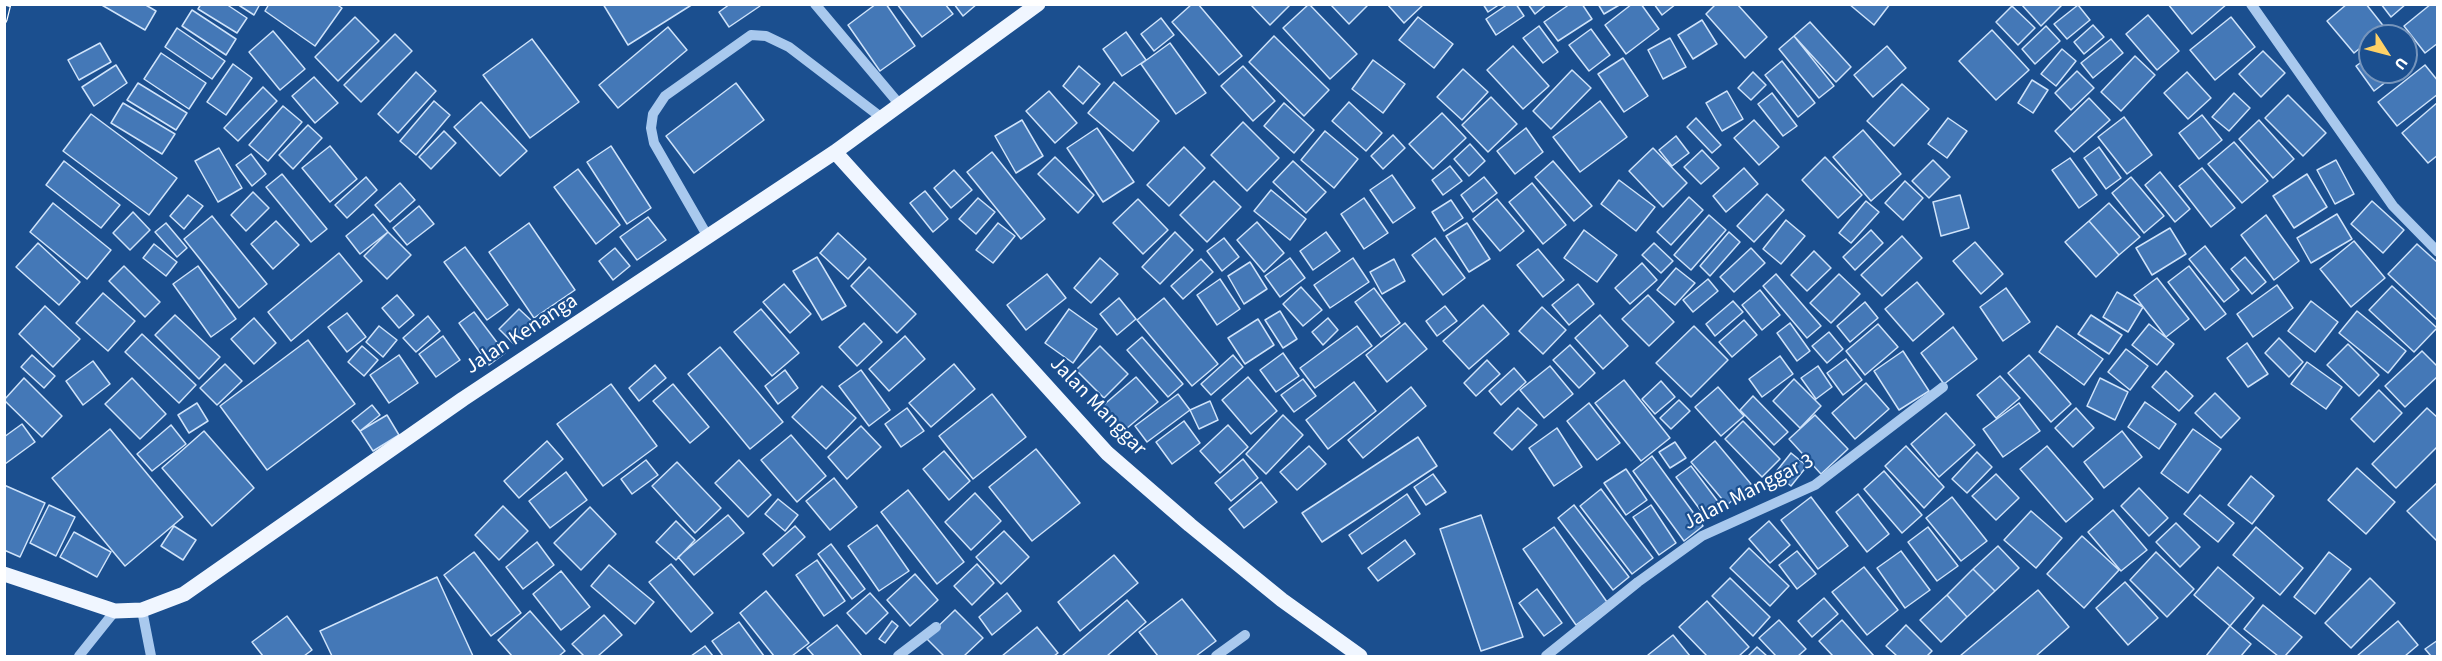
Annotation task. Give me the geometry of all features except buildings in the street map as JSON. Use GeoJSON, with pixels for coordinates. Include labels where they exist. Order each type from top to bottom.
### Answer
{"type":"FeatureCollection","features":[{"type":"Feature","properties":{"kind":"main road","name":"Jalan Kenanga"},"geometry":{"type":"LineString","coordinates":[[4,574],[115,611],[142,610],[184,594],[463,399],[835,152],[1038,4]]}},
{"type":"Feature","properties":{"kind":"main road","name":"Jalan Manggar"},"geometry":{"type":"LineString","coordinates":[[835,152],[1107,453],[1199,533],[1282,600],[1360,657]]}},
{"type":"Feature","properties":{"kind":"street"},"geometry":{"type":"LineString","coordinates":[[814,4],[900,105]]}},
{"type":"Feature","properties":{"kind":"street"},"geometry":{"type":"LineString","coordinates":[[2251,4],[2393,206],[2438,252]]}},
{"type":"Feature","properties":{"kind":"street"},"geometry":{"type":"LineString","coordinates":[[708,237],[654,143],[651,128],[653,114],[665,96],[751,35],[766,36],[789,47],[882,118]]}},
{"type":"Feature","properties":{"kind":"street","name":"Jalan Manggar 3"},"geometry":{"type":"LineString","coordinates":[[1546,657],[1638,582],[1702,536],[1815,485],[1943,387]]}},
{"type":"Feature","properties":{"kind":"street"},"geometry":{"type":"LineString","coordinates":[[142,610],[152,657]]}},
{"type":"Feature","properties":{"kind":"street"},"geometry":{"type":"LineString","coordinates":[[79,657],[115,611]]}},
{"type":"Feature","properties":{"kind":"street"},"geometry":{"type":"LineString","coordinates":[[898,657],[936,627]]}},
{"type":"Feature","properties":{"kind":"street"},"geometry":{"type":"LineString","coordinates":[[1216,657],[1245,635]]}},
{"type":"Feature","properties":{"kind":"railway"},"geometry":{"type":"LineString","coordinates":[[4,20],[8,4]]}}]}
